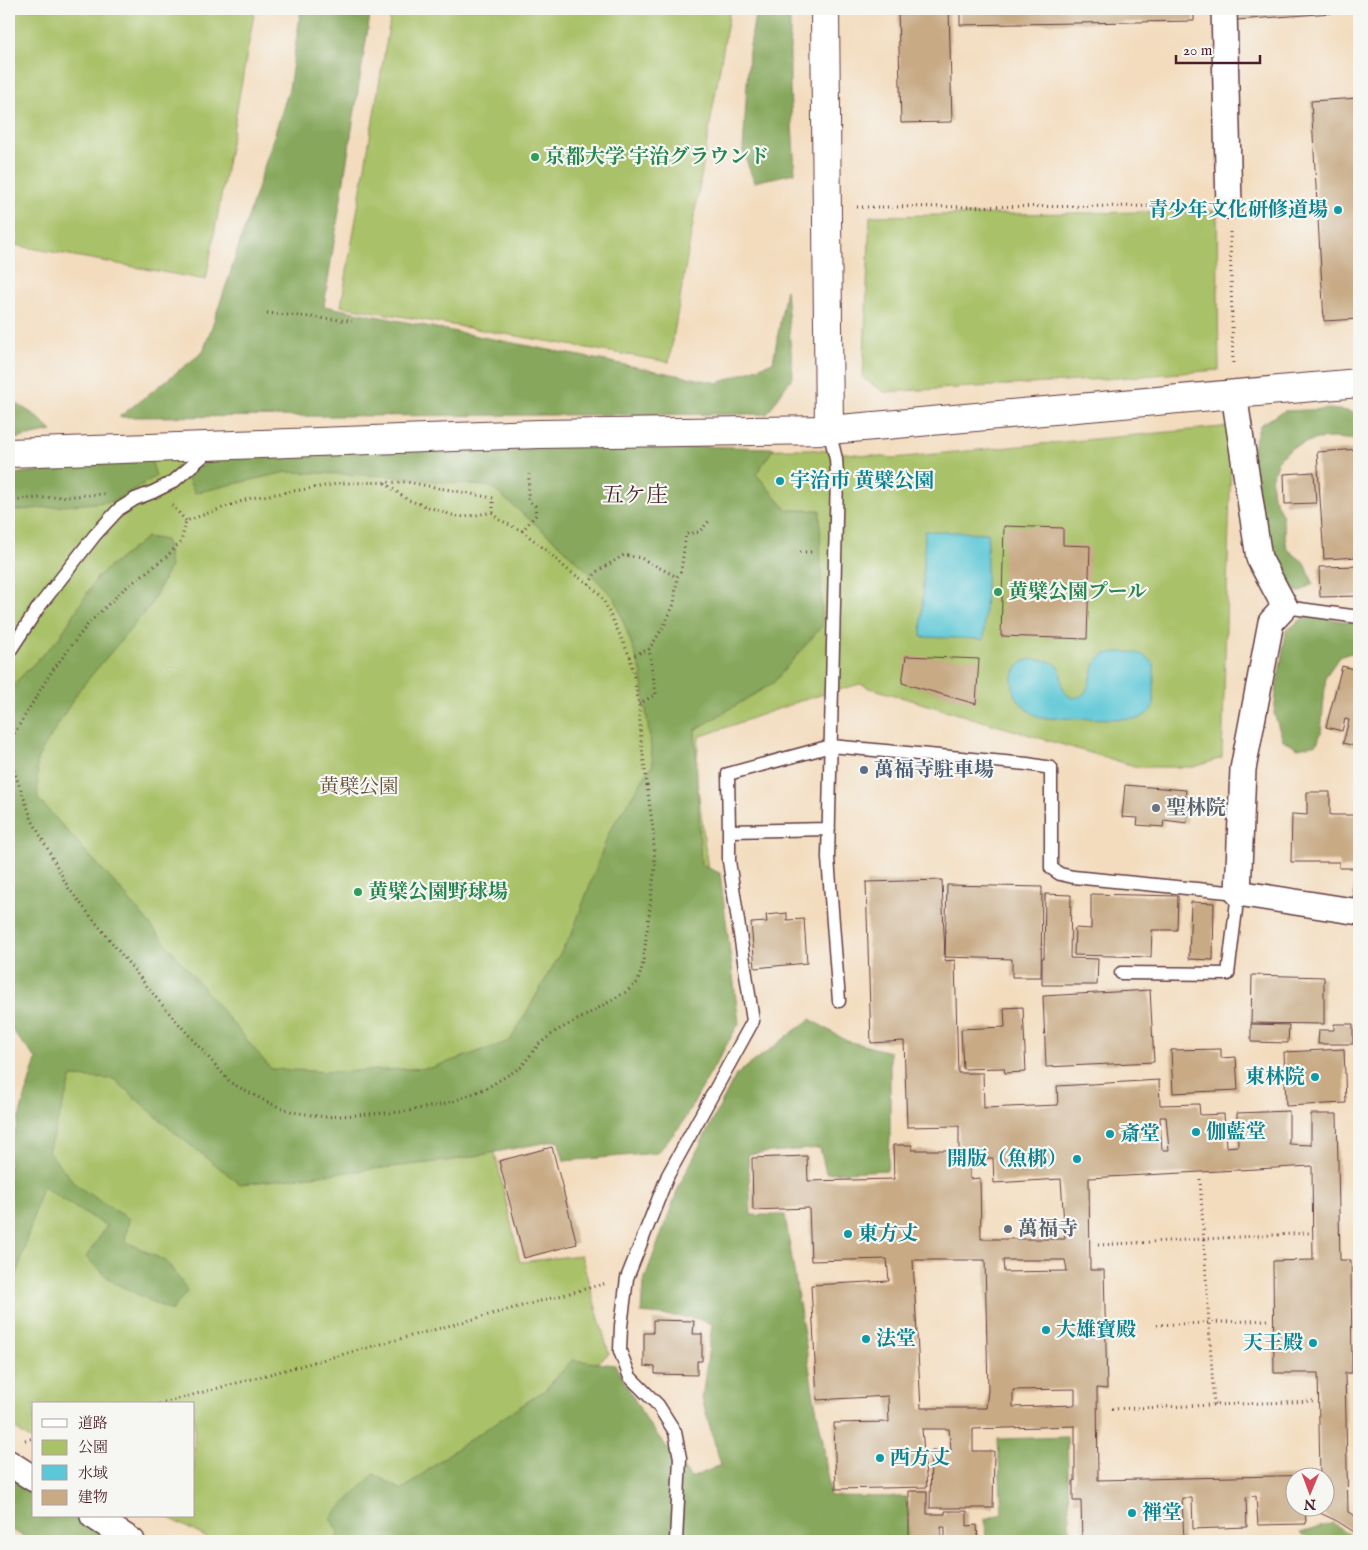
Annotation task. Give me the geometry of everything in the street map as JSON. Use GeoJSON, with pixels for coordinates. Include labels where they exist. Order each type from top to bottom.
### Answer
{"type":"FeatureCollection","features":[{"type":"Feature","properties":{"kind":"street"},"geometry":{"type":"LineString","coordinates":[[825,9],[829,430]]}},
{"type":"Feature","properties":{"kind":"street"},"geometry":{"type":"LineString","coordinates":[[1224,9],[1229,206]]}},
{"type":"Feature","properties":{"kind":"street"},"geometry":{"type":"LineString","coordinates":[[1233,381],[1259,558],[1286,607],[1271,622],[1243,768],[1238,893],[1359,912]]}},
{"type":"Feature","properties":{"kind":"street"},"geometry":{"type":"LineString","coordinates":[[9,452],[540,434],[829,430],[1233,381],[1359,383]]}},
{"type":"Feature","properties":{"kind":"street"},"geometry":{"type":"LineString","coordinates":[[9,1463],[32,1478]]}},
{"type":"Feature","properties":{"kind":"street"},"geometry":{"type":"LineString","coordinates":[[96,1518],[132,1541]]}},
{"type":"Feature","properties":{"kind":"lane"},"geometry":{"type":"LineString","coordinates":[[829,430],[836,459],[837,475],[828,858],[840,1001]]}},
{"type":"Feature","properties":{"kind":"lane"},"geometry":{"type":"LineString","coordinates":[[9,652],[38,608],[95,535],[119,509],[135,498],[173,482],[216,445]]}},
{"type":"Feature","properties":{"kind":"lane"},"geometry":{"type":"LineString","coordinates":[[1286,607],[1359,617]]}},
{"type":"Feature","properties":{"kind":"lane"},"geometry":{"type":"LineString","coordinates":[[676,1541],[680,1458],[675,1432],[658,1405],[630,1376],[620,1351],[621,1326],[627,1278],[668,1175],[753,1021],[729,861],[728,774],[831,746],[1027,764],[1051,768],[1051,868],[1060,874],[1073,877],[1238,893],[1228,974],[1121,973]]}},
{"type":"Feature","properties":{"kind":"lane"},"geometry":{"type":"LineString","coordinates":[[729,831],[829,829]]}},
{"type":"Feature","properties":{"kind":"path"},"geometry":{"type":"LineString","coordinates":[[857,207],[1229,206],[1233,381]]}},
{"type":"Feature","properties":{"kind":"path"},"geometry":{"type":"LineString","coordinates":[[267,313],[352,321]]}},
{"type":"Feature","properties":{"kind":"path"},"geometry":{"type":"LineString","coordinates":[[522,531],[536,515],[534,506],[528,500],[529,474]]}},
{"type":"Feature","properties":{"kind":"path"},"geometry":{"type":"LineString","coordinates":[[9,742],[50,674],[88,624],[123,590],[181,542],[186,521],[251,498],[344,483],[408,482],[493,498],[493,512],[498,519],[522,531],[569,571],[589,584],[602,597],[630,657],[639,704],[641,740],[653,830],[655,866],[643,963],[638,982],[626,992],[583,1018],[556,1031],[539,1044],[520,1067],[487,1088],[446,1104],[401,1112],[326,1117],[301,1113],[269,1103],[230,1083],[158,1000],[70,889],[32,820],[11,763],[9,751]]}},
{"type":"Feature","properties":{"kind":"path"},"geometry":{"type":"LineString","coordinates":[[384,483],[408,500],[452,515],[465,517],[493,512]]}},
{"type":"Feature","properties":{"kind":"path"},"geometry":{"type":"LineString","coordinates":[[9,504],[24,499],[102,493],[135,498]]}},
{"type":"Feature","properties":{"kind":"path"},"geometry":{"type":"LineString","coordinates":[[630,657],[649,649],[664,626],[674,604],[677,577],[681,571],[686,534],[699,532],[711,519]]}},
{"type":"Feature","properties":{"kind":"path"},"geometry":{"type":"LineString","coordinates":[[800,552],[814,552]]}},
{"type":"Feature","properties":{"kind":"path"},"geometry":{"type":"LineString","coordinates":[[589,584],[596,572],[624,555],[641,558],[677,577]]}},
{"type":"Feature","properties":{"kind":"path"},"geometry":{"type":"LineString","coordinates":[[639,704],[656,694],[649,649]]}},
{"type":"Feature","properties":{"kind":"path"},"geometry":{"type":"LineString","coordinates":[[1200,1179],[1214,1405]]}},
{"type":"Feature","properties":{"kind":"path"},"geometry":{"type":"LineString","coordinates":[[1098,1245],[1309,1233]]}},
{"type":"Feature","properties":{"kind":"path"},"geometry":{"type":"LineString","coordinates":[[166,1402],[627,1278]]}},
{"type":"Feature","properties":{"kind":"path"},"geometry":{"type":"LineString","coordinates":[[1351,1312],[1359,1312]]}},
{"type":"Feature","properties":{"kind":"path"},"geometry":{"type":"LineString","coordinates":[[1157,1325],[1268,1320]]}},
{"type":"Feature","properties":{"kind":"path"},"geometry":{"type":"LineString","coordinates":[[1112,1409],[1314,1401]]}},
{"type":"Feature","properties":{"kind":"green space"},"geometry":{"type":"Polygon","coordinates":[[[9,9],[255,9],[206,280],[9,244],[9,9]]]}},
{"type":"Feature","properties":{"kind":"green space"},"geometry":{"type":"Polygon","coordinates":[[[301,9],[371,9],[324,306],[718,383],[773,362],[786,289],[793,376],[767,414],[119,417],[203,352],[289,89],[301,9]]]}},
{"type":"Feature","properties":{"kind":"green space","name":"京都大学 宇治グラウンド"},"geometry":{"type":"Polygon","coordinates":[[[392,9],[730,9],[669,362],[341,306],[392,9]]]}},
{"type":"Feature","properties":{"kind":"green space"},"geometry":{"type":"Polygon","coordinates":[[[756,9],[790,9],[790,90],[795,173],[754,182],[743,151],[749,51],[756,9]]]}},
{"type":"Feature","properties":{"kind":"green space"},"geometry":{"type":"Polygon","coordinates":[[[1217,211],[1219,370],[1065,382],[884,392],[863,378],[870,216],[1217,211]]]}},
{"type":"Feature","properties":{"kind":"green space"},"geometry":{"type":"Polygon","coordinates":[[[9,399],[38,417],[52,431],[9,440],[9,399]]]}},
{"type":"Feature","properties":{"kind":"green space"},"geometry":{"type":"Polygon","coordinates":[[[1329,409],[1359,414],[1359,440],[1317,439],[1293,447],[1279,458],[1271,479],[1273,496],[1282,514],[1287,549],[1305,563],[1313,583],[1300,592],[1283,590],[1273,571],[1250,456],[1260,425],[1284,411],[1329,409]]]}},
{"type":"Feature","properties":{"kind":"green space","name":"黄檗公園"},"geometry":{"type":"Polygon","coordinates":[[[1232,426],[1222,758],[1194,767],[1138,767],[860,684],[803,700],[699,737],[696,772],[726,1019],[335,1141],[9,946],[9,473],[223,452],[808,449],[893,458],[1232,426]]]}},
{"type":"Feature","properties":{"kind":"green space"},"geometry":{"type":"Polygon","coordinates":[[[648,445],[774,448],[756,474],[787,510],[820,510],[822,626],[773,683],[695,730],[701,865],[720,873],[739,1023],[681,1125],[657,1153],[564,1161],[558,1140],[454,1160],[240,1184],[175,1133],[114,1079],[72,1077],[48,1151],[77,1186],[129,1219],[125,1241],[167,1262],[188,1291],[171,1311],[113,1282],[86,1257],[107,1226],[42,1186],[9,1302],[9,1141],[14,1135],[36,1059],[9,1027],[9,689],[59,638],[98,576],[147,537],[166,540],[170,567],[150,606],[79,690],[37,759],[38,799],[121,890],[271,1069],[332,1072],[430,1068],[510,1041],[572,933],[610,830],[653,764],[641,671],[615,598],[560,545],[491,487],[390,476],[286,472],[195,493],[187,477],[223,452],[648,445]]]}},
{"type":"Feature","properties":{"kind":"green space"},"geometry":{"type":"Polygon","coordinates":[[[150,457],[156,476],[115,501],[9,511],[9,473],[14,474],[150,457]]]}},
{"type":"Feature","properties":{"kind":"green space"},"geometry":{"type":"Polygon","coordinates":[[[1307,615],[1359,624],[1359,654],[1351,653],[1339,657],[1326,676],[1321,733],[1317,744],[1298,748],[1283,740],[1274,714],[1286,631],[1307,615]]]}},
{"type":"Feature","properties":{"kind":"green space"},"geometry":{"type":"Polygon","coordinates":[[[810,1019],[847,1041],[890,1052],[890,1141],[887,1170],[826,1173],[820,1148],[748,1154],[751,1215],[785,1215],[814,1397],[823,1441],[830,1496],[906,1497],[913,1541],[332,1541],[340,1535],[330,1518],[374,1474],[402,1490],[450,1453],[545,1390],[572,1360],[615,1365],[648,1423],[691,1478],[721,1465],[702,1399],[712,1324],[694,1318],[641,1313],[643,1283],[680,1184],[736,1075],[810,1019]]]}},
{"type":"Feature","properties":{"kind":"green space"},"geometry":{"type":"Polygon","coordinates":[[[66,1041],[493,1144],[520,1262],[581,1255],[609,1354],[342,1541],[213,1541],[169,1518],[195,1518],[195,1402],[32,1402],[32,1441],[9,1424],[9,1252],[66,1041]]]}},
{"type":"Feature","properties":{"kind":"green space"},"geometry":{"type":"Polygon","coordinates":[[[1359,1404],[1359,1451],[1353,1412],[1359,1404]]]}},
{"type":"Feature","properties":{"kind":"green space"},"geometry":{"type":"Polygon","coordinates":[[[1067,1437],[1070,1541],[986,1541],[985,1519],[1002,1514],[998,1439],[1067,1437]]]}},
{"type":"Feature","properties":{"kind":"green space"},"geometry":{"type":"Polygon","coordinates":[[[9,1475],[32,1488],[32,1518],[84,1518],[124,1541],[34,1541],[9,1529],[9,1475]]]}},
{"type":"Feature","properties":{"kind":"green space"},"geometry":{"type":"Polygon","coordinates":[[[1333,1523],[1359,1541],[1311,1541],[1301,1533],[1333,1523]]]}},
{"type":"Feature","properties":{"kind":"water"},"geometry":{"type":"Polygon","coordinates":[[[925,531],[988,533],[984,639],[921,637],[925,531]]]}},
{"type":"Feature","properties":{"kind":"water"},"geometry":{"type":"Polygon","coordinates":[[[1116,652],[1142,654],[1154,664],[1154,705],[1149,712],[1140,718],[1041,718],[1024,707],[1013,690],[1013,676],[1018,667],[1025,661],[1036,659],[1056,664],[1061,674],[1064,691],[1070,697],[1079,697],[1085,693],[1097,661],[1107,654],[1116,652]]]}},
{"type":"Feature","properties":{"kind":"building"},"geometry":{"type":"Polygon","coordinates":[[[898,9],[949,9],[952,122],[901,123],[898,9]]]}},
{"type":"Feature","properties":{"kind":"building"},"geometry":{"type":"Polygon","coordinates":[[[960,9],[1194,9],[1194,21],[960,25],[960,9]]]}},
{"type":"Feature","properties":{"kind":"building"},"geometry":{"type":"Polygon","coordinates":[[[1235,9],[1332,9],[1332,13],[1236,20],[1235,9]]]}},
{"type":"Feature","properties":{"kind":"building","name":"青少年文化研修道場"},"geometry":{"type":"Polygon","coordinates":[[[1359,98],[1359,319],[1324,321],[1311,101],[1359,98]]]}},
{"type":"Feature","properties":{"kind":"building"},"geometry":{"type":"Polygon","coordinates":[[[1359,449],[1359,557],[1324,559],[1317,452],[1359,449]]]}},
{"type":"Feature","properties":{"kind":"building"},"geometry":{"type":"Polygon","coordinates":[[[1314,472],[1316,503],[1285,504],[1284,474],[1314,472]]]}},
{"type":"Feature","properties":{"kind":"building"},"geometry":{"type":"Polygon","coordinates":[[[1004,526],[1063,528],[1063,545],[1090,546],[1087,639],[1001,636],[1004,526]]]}},
{"type":"Feature","properties":{"kind":"building"},"geometry":{"type":"Polygon","coordinates":[[[1359,566],[1359,596],[1320,597],[1319,567],[1359,566]]]}},
{"type":"Feature","properties":{"kind":"building"},"geometry":{"type":"Polygon","coordinates":[[[906,656],[979,659],[976,704],[902,683],[906,656]]]}},
{"type":"Feature","properties":{"kind":"building"},"geometry":{"type":"Polygon","coordinates":[[[1342,666],[1359,670],[1359,747],[1343,743],[1349,720],[1345,719],[1342,731],[1326,727],[1342,666]]]}},
{"type":"Feature","properties":{"kind":"building"},"geometry":{"type":"Polygon","coordinates":[[[1125,785],[1186,790],[1185,803],[1188,803],[1187,823],[1164,820],[1163,827],[1137,825],[1138,818],[1122,817],[1125,785]]]}},
{"type":"Feature","properties":{"kind":"building"},"geometry":{"type":"Polygon","coordinates":[[[1307,792],[1330,792],[1330,815],[1359,815],[1359,868],[1339,868],[1339,862],[1291,862],[1292,814],[1307,815],[1307,792]]]}},
{"type":"Feature","properties":{"kind":"building"},"geometry":{"type":"Polygon","coordinates":[[[942,880],[945,961],[955,960],[958,1073],[983,1073],[984,1108],[1058,1105],[1057,1086],[1159,1080],[1160,1105],[1199,1104],[1200,1115],[1224,1114],[1226,1147],[1238,1146],[1237,1113],[1289,1111],[1289,1144],[1311,1145],[1311,1114],[1337,1114],[1340,1260],[1351,1260],[1352,1373],[1345,1373],[1348,1512],[1359,1518],[1359,1535],[1331,1518],[1336,1518],[1336,1468],[1320,1468],[1318,1373],[1274,1373],[1273,1261],[1313,1260],[1312,1166],[1089,1178],[1090,1270],[1104,1270],[1107,1389],[1097,1388],[1098,1480],[1286,1476],[1286,1518],[1306,1518],[1306,1524],[1258,1525],[1256,1496],[1246,1497],[1247,1527],[1193,1529],[1192,1498],[1182,1498],[1184,1541],[1082,1541],[1081,1501],[1073,1501],[1075,1426],[973,1429],[973,1451],[994,1451],[993,1508],[930,1508],[931,1451],[951,1450],[949,1429],[922,1429],[927,1487],[836,1489],[834,1423],[889,1422],[888,1396],[817,1400],[811,1285],[889,1281],[887,1259],[811,1261],[809,1208],[753,1210],[752,1158],[807,1156],[808,1181],[894,1179],[893,1145],[912,1145],[912,1150],[959,1150],[959,1126],[907,1127],[904,1041],[871,1043],[866,882],[942,880]],[[1160,1117],[1162,1150],[1169,1150],[1166,1117],[1160,1117]],[[993,1158],[970,1159],[970,1179],[980,1178],[981,1239],[1065,1239],[1061,1179],[994,1183],[993,1158]],[[913,1260],[921,1408],[986,1408],[988,1390],[985,1260],[913,1260]],[[1003,1260],[1004,1272],[1067,1271],[1065,1260],[1003,1260]],[[1075,1389],[1013,1390],[1013,1407],[1075,1405],[1075,1389]]]}},
{"type":"Feature","properties":{"kind":"building"},"geometry":{"type":"Polygon","coordinates":[[[1353,884],[1359,884],[1359,898],[1353,898],[1353,884]]]}},
{"type":"Feature","properties":{"kind":"building"},"geometry":{"type":"Polygon","coordinates":[[[947,885],[1042,887],[1041,977],[1012,977],[1012,959],[945,957],[947,885]]]}},
{"type":"Feature","properties":{"kind":"building"},"geometry":{"type":"Polygon","coordinates":[[[1045,894],[1071,895],[1070,958],[1098,959],[1097,985],[1042,985],[1045,894]]]}},
{"type":"Feature","properties":{"kind":"building"},"geometry":{"type":"Polygon","coordinates":[[[1091,894],[1178,896],[1177,930],[1152,930],[1151,957],[1074,955],[1075,928],[1091,929],[1091,894]]]}},
{"type":"Feature","properties":{"kind":"building"},"geometry":{"type":"Polygon","coordinates":[[[1191,902],[1214,903],[1213,960],[1189,959],[1191,902]]]}},
{"type":"Feature","properties":{"kind":"building"},"geometry":{"type":"Polygon","coordinates":[[[787,913],[787,920],[804,919],[807,963],[755,968],[751,923],[767,922],[766,915],[787,913]]]}},
{"type":"Feature","properties":{"kind":"building"},"geometry":{"type":"Polygon","coordinates":[[[1252,975],[1324,977],[1324,1024],[1251,1023],[1252,975]]]}},
{"type":"Feature","properties":{"kind":"building"},"geometry":{"type":"Polygon","coordinates":[[[1150,990],[1154,1062],[1046,1067],[1043,996],[1150,990]]]}},
{"type":"Feature","properties":{"kind":"building"},"geometry":{"type":"Polygon","coordinates":[[[1023,1007],[1026,1072],[1005,1073],[1004,1068],[963,1069],[961,1029],[1005,1027],[1004,1008],[1023,1007]]]}},
{"type":"Feature","properties":{"kind":"building"},"geometry":{"type":"Polygon","coordinates":[[[1251,1024],[1289,1025],[1288,1043],[1251,1042],[1251,1024]]]}},
{"type":"Feature","properties":{"kind":"building"},"geometry":{"type":"Polygon","coordinates":[[[1334,1024],[1353,1024],[1353,1044],[1318,1044],[1319,1030],[1334,1030],[1334,1024]]]}},
{"type":"Feature","properties":{"kind":"building"},"geometry":{"type":"Polygon","coordinates":[[[1356,1027],[1359,1027],[1359,1061],[1358,1061],[1356,1027]]]}},
{"type":"Feature","properties":{"kind":"building"},"geometry":{"type":"Polygon","coordinates":[[[1221,1049],[1221,1058],[1236,1057],[1238,1090],[1173,1093],[1171,1050],[1221,1049]]]}},
{"type":"Feature","properties":{"kind":"building","name":"東林院"},"geometry":{"type":"Polygon","coordinates":[[[1344,1049],[1346,1103],[1286,1106],[1284,1052],[1344,1049]]]}},
{"type":"Feature","properties":{"kind":"building"},"geometry":{"type":"Polygon","coordinates":[[[552,1147],[577,1244],[524,1258],[499,1161],[552,1147]]]}},
{"type":"Feature","properties":{"kind":"building"},"geometry":{"type":"Polygon","coordinates":[[[653,1320],[694,1321],[693,1334],[702,1334],[702,1361],[697,1361],[697,1375],[655,1374],[655,1367],[644,1366],[644,1333],[653,1333],[653,1320]]]}},
{"type":"Feature","properties":{"kind":"building"},"geometry":{"type":"Polygon","coordinates":[[[909,1491],[927,1491],[927,1514],[945,1514],[945,1511],[967,1511],[967,1526],[977,1525],[978,1541],[945,1541],[945,1527],[941,1527],[941,1541],[909,1539],[909,1491]]]}},
{"type":"Feature","properties":{"kind":"place","name":"京都大学 宇治グラウンド"},"geometry":{"type":"Point","coordinates":[535,157]}},
{"type":"Feature","properties":{"kind":"place","name":"青少年文化研修道場"},"geometry":{"type":"Point","coordinates":[1338,210]}},
{"type":"Feature","properties":{"kind":"place","name":"宇治市 黄檗公園"},"geometry":{"type":"Point","coordinates":[780,481]}},
{"type":"Feature","properties":{"kind":"place","name":"黄檗公園プール"},"geometry":{"type":"Point","coordinates":[998,592]}},
{"type":"Feature","properties":{"kind":"place","name":"萬福寺駐車場"},"geometry":{"type":"Point","coordinates":[864,770]}},
{"type":"Feature","properties":{"kind":"place","name":"聖林院"},"geometry":{"type":"Point","coordinates":[1156,808]}},
{"type":"Feature","properties":{"kind":"place","name":"黄檗公園野球場"},"geometry":{"type":"Point","coordinates":[358,892]}},
{"type":"Feature","properties":{"kind":"place","name":"東林院"},"geometry":{"type":"Point","coordinates":[1315,1077]}},
{"type":"Feature","properties":{"kind":"place","name":"伽藍堂"},"geometry":{"type":"Point","coordinates":[1196,1132]}},
{"type":"Feature","properties":{"kind":"place","name":"斎堂"},"geometry":{"type":"Point","coordinates":[1110,1134]}},
{"type":"Feature","properties":{"kind":"place","name":"開版（魚梆）"},"geometry":{"type":"Point","coordinates":[1077,1159]}},
{"type":"Feature","properties":{"kind":"place","name":"萬福寺"},"geometry":{"type":"Point","coordinates":[1008,1229]}},
{"type":"Feature","properties":{"kind":"place","name":"東方丈"},"geometry":{"type":"Point","coordinates":[848,1234]}},
{"type":"Feature","properties":{"kind":"place","name":"大雄寶殿"},"geometry":{"type":"Point","coordinates":[1046,1330]}},
{"type":"Feature","properties":{"kind":"place","name":"法堂"},"geometry":{"type":"Point","coordinates":[866,1339]}},
{"type":"Feature","properties":{"kind":"place","name":"天王殿"},"geometry":{"type":"Point","coordinates":[1313,1343]}},
{"type":"Feature","properties":{"kind":"place","name":"西方丈"},"geometry":{"type":"Point","coordinates":[880,1458]}},
{"type":"Feature","properties":{"kind":"place","name":"禅堂"},"geometry":{"type":"Point","coordinates":[1132,1513]}},
{"type":"Feature","properties":{"kind":"district","name":"五ケ庄"},"geometry":{"type":"Point","coordinates":[635,496]}}]}
